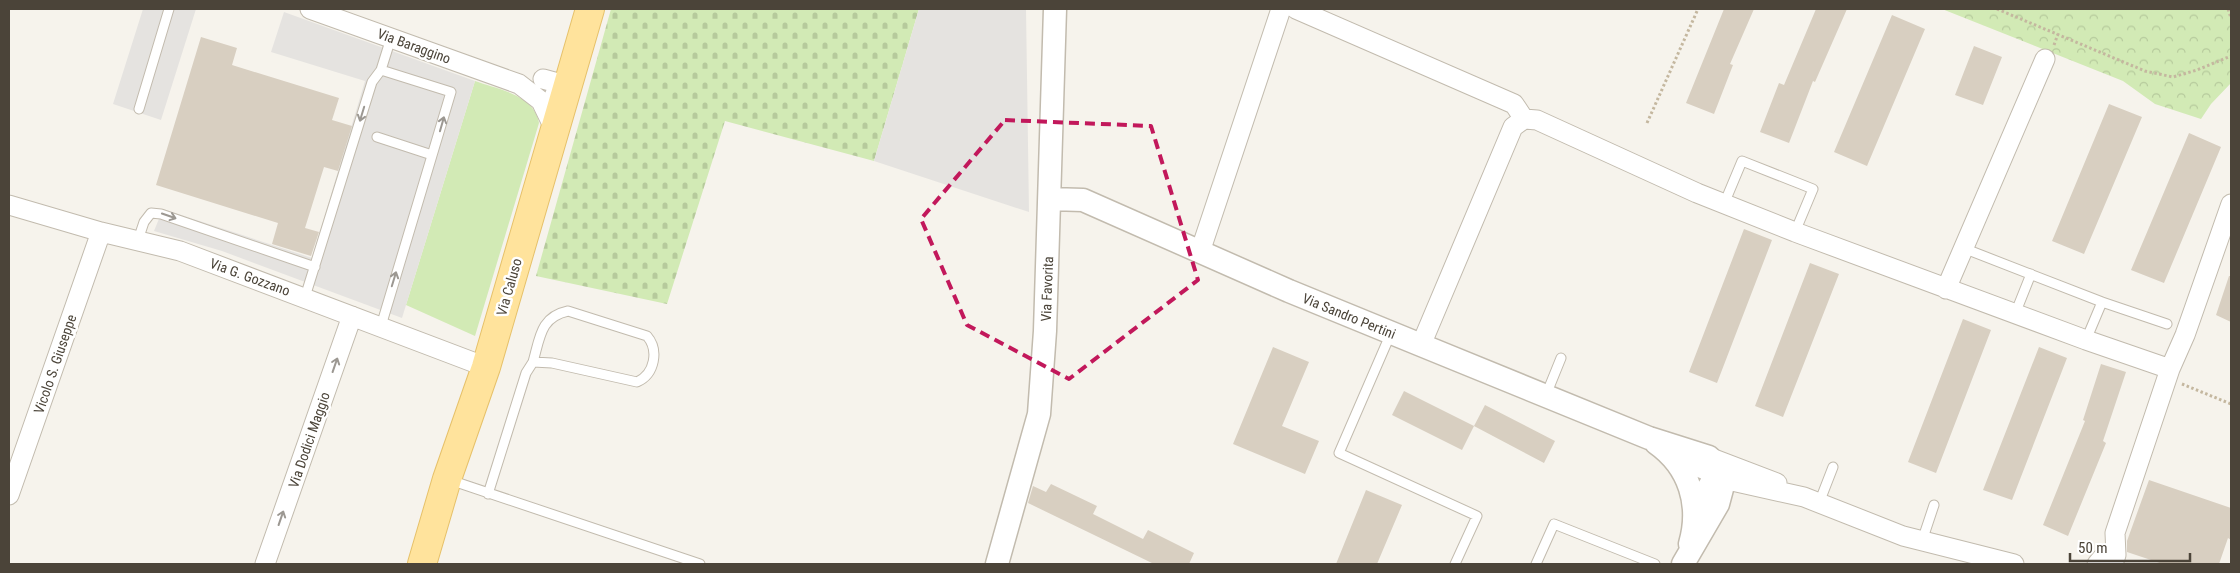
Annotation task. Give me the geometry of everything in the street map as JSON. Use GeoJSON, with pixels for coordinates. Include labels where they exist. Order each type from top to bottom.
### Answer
{"type":"FeatureCollection","features":[{"type":"Feature","properties":{"kind":"main road","name":"Via Caluso"},"geometry":{"type":"LineString","coordinates":[[422,564],[447,480],[486,367],[555,130],[540,87],[574,65],[590,9]]}},
{"type":"Feature","properties":{"kind":"street","name":"Via Baraggino"},"geometry":{"type":"LineString","coordinates":[[310,9],[540,87]]}},
{"type":"Feature","properties":{"kind":"street","name":"Via Favorita"},"geometry":{"type":"LineString","coordinates":[[997,564],[1039,414],[1046,331],[1055,9]]}},
{"type":"Feature","properties":{"kind":"street"},"geometry":{"type":"LineString","coordinates":[[1200,252],[1282,9]]}},
{"type":"Feature","properties":{"kind":"street"},"geometry":{"type":"LineString","coordinates":[[1296,9],[1514,104],[1524,118],[1538,120],[1724,204],[1946,289],[2170,369]]}},
{"type":"Feature","properties":{"kind":"street"},"geometry":{"type":"LineString","coordinates":[[1946,289],[2045,59]]}},
{"type":"Feature","properties":{"kind":"street"},"geometry":{"type":"LineString","coordinates":[[1421,346],[1513,127],[1524,118]]}},
{"type":"Feature","properties":{"kind":"street","name":"Via Sandro Pertini"},"geometry":{"type":"LineString","coordinates":[[1050,199],[1083,200],[1421,346],[1649,438]]}},
{"type":"Feature","properties":{"kind":"street"},"geometry":{"type":"LineString","coordinates":[[2108,562],[2115,533],[2170,369],[2185,335],[2231,204]]}},
{"type":"Feature","properties":{"kind":"street","name":"Via G. Gozzano"},"geometry":{"type":"LineString","coordinates":[[9,205],[101,232],[180,251],[486,367]]}},
{"type":"Feature","properties":{"kind":"street","name":"Vicolo S. Giuseppe"},"geometry":{"type":"LineString","coordinates":[[9,495],[101,232]]}},
{"type":"Feature","properties":{"kind":"street","name":"Via Dodici Maggio"},"geometry":{"type":"LineString","coordinates":[[265,564],[352,316]]}},
{"type":"Feature","properties":{"kind":"street"},"geometry":{"type":"LineString","coordinates":[[1649,438],[1674,458],[1690,485],[1694,500],[1703,514]]}},
{"type":"Feature","properties":{"kind":"street"},"geometry":{"type":"LineString","coordinates":[[1649,438],[1755,486],[1812,500]]}},
{"type":"Feature","properties":{"kind":"street"},"geometry":{"type":"LineString","coordinates":[[1674,458],[1769,479],[1812,500],[1922,541],[2014,564]]}},
{"type":"Feature","properties":{"kind":"street"},"geometry":{"type":"LineString","coordinates":[[1685,561],[1703,514],[1722,490],[1720,469]]}},
{"type":"Feature","properties":{"kind":"street"},"geometry":{"type":"LineString","coordinates":[[1703,514],[1740,491],[1755,486]]}},
{"type":"Feature","properties":{"kind":"lane"},"geometry":{"type":"LineString","coordinates":[[139,109],[170,9]]}},
{"type":"Feature","properties":{"kind":"lane"},"geometry":{"type":"LineString","coordinates":[[305,298],[372,82],[381,70],[391,38]]}},
{"type":"Feature","properties":{"kind":"lane"},"geometry":{"type":"LineString","coordinates":[[381,70],[451,92],[381,326]]}},
{"type":"Feature","properties":{"kind":"lane"},"geometry":{"type":"LineString","coordinates":[[377,137],[432,155]]}},
{"type":"Feature","properties":{"kind":"lane"},"geometry":{"type":"LineString","coordinates":[[1724,204],[1742,160],[1813,189],[1795,232]]}},
{"type":"Feature","properties":{"kind":"lane"},"geometry":{"type":"LineString","coordinates":[[138,240],[144,222],[151,213],[161,214],[315,267]]}},
{"type":"Feature","properties":{"kind":"lane"},"geometry":{"type":"LineString","coordinates":[[1963,248],[2102,302],[2167,324]]}},
{"type":"Feature","properties":{"kind":"lane"},"geometry":{"type":"LineString","coordinates":[[2015,314],[2031,274]]}},
{"type":"Feature","properties":{"kind":"lane"},"geometry":{"type":"LineString","coordinates":[[2086,340],[2102,302]]}},
{"type":"Feature","properties":{"kind":"lane"},"geometry":{"type":"LineString","coordinates":[[488,494],[544,324],[554,314],[568,311],[648,336],[653,343],[655,352],[651,366],[644,379],[638,382],[552,362],[533,362]]}},
{"type":"Feature","properties":{"kind":"lane"},"geometry":{"type":"LineString","coordinates":[[1391,332],[1339,452],[1476,516],[1455,564]]}},
{"type":"Feature","properties":{"kind":"lane"},"geometry":{"type":"LineString","coordinates":[[1546,397],[1561,358]]}},
{"type":"Feature","properties":{"kind":"lane"},"geometry":{"type":"LineString","coordinates":[[1812,500],[1832,467]]}},
{"type":"Feature","properties":{"kind":"lane"},"geometry":{"type":"LineString","coordinates":[[447,480],[700,564]]}},
{"type":"Feature","properties":{"kind":"lane"},"geometry":{"type":"LineString","coordinates":[[1922,541],[1934,505]]}},
{"type":"Feature","properties":{"kind":"lane"},"geometry":{"type":"LineString","coordinates":[[1536,564],[1554,524],[1655,564]]}},
{"type":"Feature","properties":{"kind":"path"},"geometry":{"type":"LineString","coordinates":[[1647,123],[1698,9]]}},
{"type":"Feature","properties":{"kind":"path"},"geometry":{"type":"LineString","coordinates":[[1997,9],[2145,71],[2173,77],[2197,70],[2231,56]]}},
{"type":"Feature","properties":{"kind":"path"},"geometry":{"type":"LineString","coordinates":[[2228,9],[2231,18]]}},
{"type":"Feature","properties":{"kind":"path"},"geometry":{"type":"LineString","coordinates":[[2170,369],[2177,382],[2231,404]]}},
{"type":"Feature","properties":{"kind":"highlighted area"},"geometry":{"type":"Polygon","coordinates":[[[1005,120],[1151,126],[1198,280],[1069,379],[967,325],[921,219],[1005,120]]]}},
{"type":"Feature","properties":{"kind":"green space"},"geometry":{"type":"Polygon","coordinates":[[[611,9],[919,9],[874,161],[725,121],[667,304],[536,276],[611,9]]]}},
{"type":"Feature","properties":{"kind":"green space"},"geometry":{"type":"Polygon","coordinates":[[[1942,9],[2231,9],[2231,83],[2211,104],[2201,119],[2155,104],[2123,81],[1942,9]]]}},
{"type":"Feature","properties":{"kind":"green space"},"geometry":{"type":"Polygon","coordinates":[[[475,81],[504,90],[523,100],[536,113],[539,123],[475,336],[406,305],[475,81]]]}},
{"type":"Feature","properties":{"kind":"shaded area"},"geometry":{"type":"Polygon","coordinates":[[[143,9],[196,9],[161,120],[113,104],[143,9]]]}},
{"type":"Feature","properties":{"kind":"shaded area"},"geometry":{"type":"Polygon","coordinates":[[[919,9],[1026,9],[1029,212],[874,161],[919,9]]]}},
{"type":"Feature","properties":{"kind":"shaded area"},"geometry":{"type":"Polygon","coordinates":[[[284,12],[475,81],[402,318],[222,251],[154,231],[163,209],[312,258],[365,81],[271,52],[284,12]]]}},
{"type":"Feature","properties":{"kind":"building"},"geometry":{"type":"Polygon","coordinates":[[[1724,9],[1754,9],[1730,64],[1733,65],[1714,114],[1686,103],[1724,9]]]}},
{"type":"Feature","properties":{"kind":"building"},"geometry":{"type":"Polygon","coordinates":[[[1816,9],[1847,9],[1815,82],[1813,81],[1789,143],[1760,132],[1779,83],[1784,85],[1816,9]]]}},
{"type":"Feature","properties":{"kind":"building"},"geometry":{"type":"Polygon","coordinates":[[[1892,15],[1925,29],[1867,166],[1834,152],[1892,15]]]}},
{"type":"Feature","properties":{"kind":"building"},"geometry":{"type":"Polygon","coordinates":[[[201,37],[237,48],[232,65],[339,98],[332,120],[352,126],[338,171],[324,167],[305,228],[319,232],[311,256],[272,244],[278,223],[156,185],[201,37]]]}},
{"type":"Feature","properties":{"kind":"building"},"geometry":{"type":"Polygon","coordinates":[[[1974,46],[2002,57],[1983,105],[1955,95],[1974,46]]]}},
{"type":"Feature","properties":{"kind":"building"},"geometry":{"type":"Polygon","coordinates":[[[2109,104],[2142,117],[2084,254],[2052,241],[2109,104]]]}},
{"type":"Feature","properties":{"kind":"building"},"geometry":{"type":"Polygon","coordinates":[[[2189,133],[2221,147],[2164,283],[2131,270],[2189,133]]]}},
{"type":"Feature","properties":{"kind":"building"},"geometry":{"type":"Polygon","coordinates":[[[1744,229],[1772,240],[1717,383],[1689,372],[1744,229]]]}},
{"type":"Feature","properties":{"kind":"building"},"geometry":{"type":"Polygon","coordinates":[[[1810,263],[1839,274],[1783,417],[1755,406],[1810,263]]]}},
{"type":"Feature","properties":{"kind":"building"},"geometry":{"type":"Polygon","coordinates":[[[2229,276],[2231,276],[2231,322],[2216,315],[2229,276]]]}},
{"type":"Feature","properties":{"kind":"building"},"geometry":{"type":"Polygon","coordinates":[[[1963,319],[1991,330],[1936,473],[1908,462],[1963,319]]]}},
{"type":"Feature","properties":{"kind":"building"},"geometry":{"type":"Polygon","coordinates":[[[1273,347],[1309,362],[1282,426],[1319,441],[1305,474],[1233,444],[1273,347]]]}},
{"type":"Feature","properties":{"kind":"building"},"geometry":{"type":"Polygon","coordinates":[[[2039,347],[2067,358],[2012,500],[1983,490],[2039,347]]]}},
{"type":"Feature","properties":{"kind":"building"},"geometry":{"type":"Polygon","coordinates":[[[2101,364],[2126,372],[2103,441],[2106,443],[2068,536],[2043,525],[2085,421],[2083,420],[2101,364]]]}},
{"type":"Feature","properties":{"kind":"building"},"geometry":{"type":"Polygon","coordinates":[[[1404,391],[1474,426],[1462,450],[1392,415],[1404,391]]]}},
{"type":"Feature","properties":{"kind":"building"},"geometry":{"type":"Polygon","coordinates":[[[1485,405],[1555,441],[1544,463],[1474,426],[1485,405]]]}},
{"type":"Feature","properties":{"kind":"building"},"geometry":{"type":"Polygon","coordinates":[[[2149,480],[2231,508],[2231,540],[2228,538],[2219,564],[2163,564],[2127,552],[2127,541],[2149,480]]]}},
{"type":"Feature","properties":{"kind":"building"},"geometry":{"type":"Polygon","coordinates":[[[1051,484],[1097,506],[1093,514],[1143,539],[1148,530],[1194,553],[1189,564],[1154,564],[1028,503],[1033,486],[1046,492],[1051,484]]]}},
{"type":"Feature","properties":{"kind":"building"},"geometry":{"type":"Polygon","coordinates":[[[1366,490],[1402,505],[1377,564],[1336,564],[1366,490]]]}}]}
